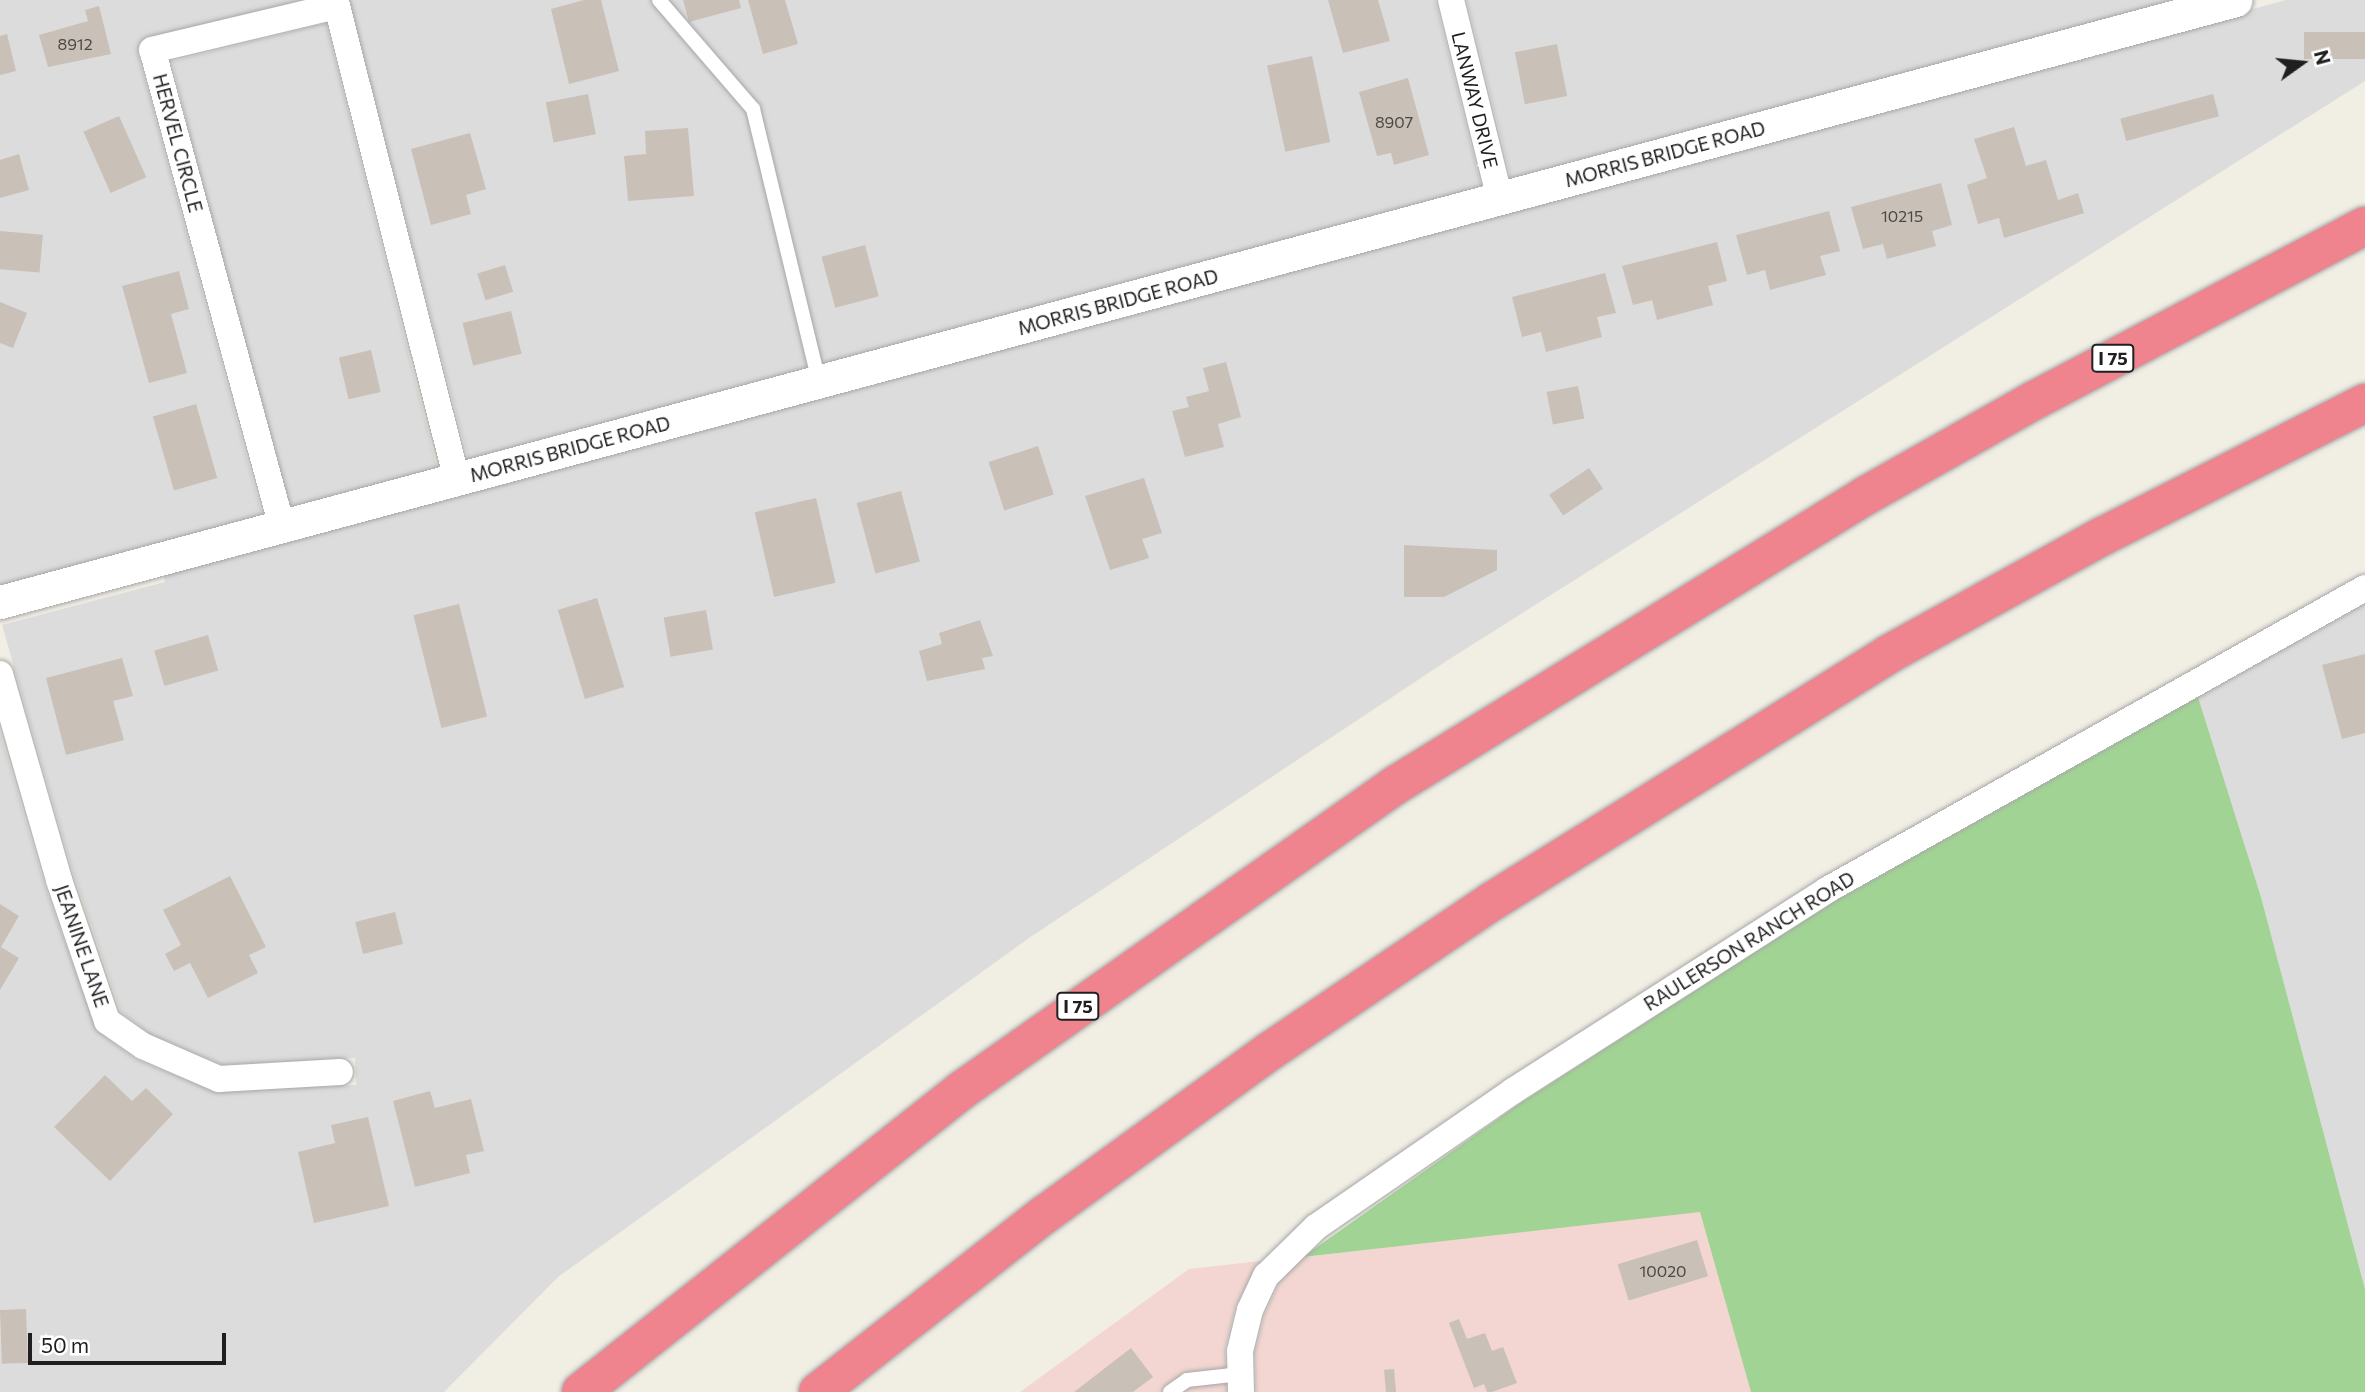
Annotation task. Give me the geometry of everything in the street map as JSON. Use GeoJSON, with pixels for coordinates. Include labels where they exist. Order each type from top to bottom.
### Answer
{"type":"FeatureCollection","features":[{"type":"Feature","properties":{"kind":"highway","name":"I 75"},"geometry":{"type":"LineString","coordinates":[[581,1392],[962,1090],[1394,786],[1865,496],[2033,401],[2365,226]]}},
{"type":"Feature","properties":{"kind":"highway"},"geometry":{"type":"LineString","coordinates":[[818,1392],[1044,1215],[1270,1051],[1515,887],[1889,654],[2103,536],[2365,403]]}},
{"type":"Feature","properties":{"kind":"street","name":"LANWAY DRIVE"},"geometry":{"type":"LineString","coordinates":[[1451,0],[1500,199]]}},
{"type":"Feature","properties":{"kind":"street","name":"MORRIS BRIDGE ROAD"},"geometry":{"type":"LineString","coordinates":[[0,602],[2235,0]]}},
{"type":"Feature","properties":{"kind":"street","name":"HERVEL CIRCLE"},"geometry":{"type":"LineString","coordinates":[[282,527],[152,50],[337,6],[457,480]]}},
{"type":"Feature","properties":{"kind":"street","name":"RAULERSON RANCH ROAD"},"geometry":{"type":"LineString","coordinates":[[1241,1383],[1240,1351],[1250,1310],[1266,1276],[1299,1242],[1366,1192],[1513,1091],[1827,890],[2365,588]]}},
{"type":"Feature","properties":{"kind":"street","name":"JEANINE LANE"},"geometry":{"type":"LineString","coordinates":[[0,674],[59,880],[107,1021],[143,1046],[219,1079],[340,1072]]}},
{"type":"Feature","properties":{"kind":"lane"},"geometry":{"type":"LineString","coordinates":[[659,0],[753,109],[819,382]]}},
{"type":"Feature","properties":{"kind":"lane"},"geometry":{"type":"LineString","coordinates":[[1170,1392],[1187,1380],[1241,1383]]}},
{"type":"Feature","properties":{"kind":"shaded area"},"geometry":{"type":"Polygon","coordinates":[[[0,0],[304,0],[149,37],[138,54],[263,518],[0,588],[0,0]]]}},
{"type":"Feature","properties":{"kind":"shaded area"},"geometry":{"type":"Polygon","coordinates":[[[348,0],[1435,0],[1482,190],[469,462],[348,0]]]}},
{"type":"Feature","properties":{"kind":"shaded area"},"geometry":{"type":"Polygon","coordinates":[[[1467,0],[2183,0],[1512,182],[1467,0]]]}},
{"type":"Feature","properties":{"kind":"shaded area"},"geometry":{"type":"Polygon","coordinates":[[[2286,0],[2365,0],[2365,81],[1448,660],[1029,938],[558,1277],[444,1392],[0,1392],[0,732],[44,884],[97,1031],[135,1059],[212,1091],[356,1085],[355,1058],[223,1065],[152,1035],[121,1012],[74,875],[2,625],[165,582],[163,573],[2286,0]]]}},
{"type":"Feature","properties":{"kind":"shaded area"},"geometry":{"type":"Polygon","coordinates":[[[326,23],[438,470],[283,509],[172,61],[326,23]]]}},
{"type":"Feature","properties":{"kind":"shaded area"},"geometry":{"type":"Polygon","coordinates":[[[2365,604],[2365,1289],[2261,897],[2198,697],[2365,604]]]}},
{"type":"Feature","properties":{"kind":"shaded area"},"geometry":{"type":"Polygon","coordinates":[[[1701,1211],[1751,1392],[1256,1392],[1255,1351],[1265,1313],[1279,1283],[1303,1257],[1701,1211]]]}},
{"type":"Feature","properties":{"kind":"shaded area"},"geometry":{"type":"Polygon","coordinates":[[[1260,1261],[1236,1305],[1225,1348],[1226,1392],[1020,1392],[1189,1269],[1260,1261]]]}},
{"type":"Feature","properties":{"kind":"green space"},"geometry":{"type":"Polygon","coordinates":[[[2198,697],[2261,897],[2365,1289],[2365,1392],[1751,1392],[1700,1212],[1303,1257],[1522,1102],[1835,901],[2198,697]]]}},
{"type":"Feature","properties":{"kind":"building"},"geometry":{"type":"Polygon","coordinates":[[[584,0],[601,0],[619,71],[569,84],[551,9],[584,0]]]}},
{"type":"Feature","properties":{"kind":"building"},"geometry":{"type":"Polygon","coordinates":[[[683,0],[739,0],[741,8],[689,22],[683,0]]]}},
{"type":"Feature","properties":{"kind":"building"},"geometry":{"type":"Polygon","coordinates":[[[748,0],[785,0],[798,44],[763,54],[748,0]]]}},
{"type":"Feature","properties":{"kind":"building"},"geometry":{"type":"Polygon","coordinates":[[[1328,0],[1378,0],[1390,41],[1343,53],[1328,0]]]}},
{"type":"Feature","properties":{"kind":"building"},"geometry":{"type":"Polygon","coordinates":[[[99,6],[111,54],[48,67],[39,35],[88,21],[85,10],[99,6]]]}},
{"type":"Feature","properties":{"kind":"building"},"geometry":{"type":"Polygon","coordinates":[[[2304,32],[2365,32],[2365,59],[2304,59],[2304,32]]]}},
{"type":"Feature","properties":{"kind":"building"},"geometry":{"type":"Polygon","coordinates":[[[7,34],[16,71],[0,75],[0,36],[7,34]]]}},
{"type":"Feature","properties":{"kind":"building"},"geometry":{"type":"Polygon","coordinates":[[[1557,44],[1567,96],[1525,104],[1515,52],[1557,44]]]}},
{"type":"Feature","properties":{"kind":"building"},"geometry":{"type":"Polygon","coordinates":[[[1312,56],[1330,142],[1285,152],[1267,66],[1312,56]]]}},
{"type":"Feature","properties":{"kind":"building"},"geometry":{"type":"Polygon","coordinates":[[[1408,78],[1429,155],[1394,165],[1391,153],[1377,156],[1359,92],[1408,78]]]}},
{"type":"Feature","properties":{"kind":"building"},"geometry":{"type":"Polygon","coordinates":[[[588,94],[596,134],[554,142],[546,102],[588,94]]]}},
{"type":"Feature","properties":{"kind":"building"},"geometry":{"type":"Polygon","coordinates":[[[2213,94],[2219,116],[2126,141],[2120,119],[2213,94]]]}},
{"type":"Feature","properties":{"kind":"building"},"geometry":{"type":"Polygon","coordinates":[[[119,116],[146,177],[111,193],[83,132],[119,116]]]}},
{"type":"Feature","properties":{"kind":"building"},"geometry":{"type":"Polygon","coordinates":[[[2014,127],[2026,166],[2046,160],[2058,200],[2078,193],[2084,213],[2004,238],[1999,218],[1978,224],[1967,185],[1987,178],[1974,139],[2014,127]]]}},
{"type":"Feature","properties":{"kind":"building"},"geometry":{"type":"Polygon","coordinates":[[[688,128],[694,196],[628,201],[624,156],[646,154],[645,131],[688,128]]]}},
{"type":"Feature","properties":{"kind":"building"},"geometry":{"type":"Polygon","coordinates":[[[470,133],[486,189],[466,195],[471,214],[431,225],[411,149],[470,133]]]}},
{"type":"Feature","properties":{"kind":"building"},"geometry":{"type":"Polygon","coordinates":[[[19,154],[29,190],[0,198],[0,160],[19,154]]]}},
{"type":"Feature","properties":{"kind":"building"},"geometry":{"type":"Polygon","coordinates":[[[1941,183],[1952,225],[1932,231],[1936,246],[1887,259],[1883,244],[1863,249],[1851,207],[1941,183]]]}},
{"type":"Feature","properties":{"kind":"building"},"geometry":{"type":"Polygon","coordinates":[[[1829,211],[1840,251],[1820,256],[1826,275],[1770,290],[1765,270],[1747,275],[1736,235],[1829,211]]]}},
{"type":"Feature","properties":{"kind":"building"},"geometry":{"type":"Polygon","coordinates":[[[0,231],[43,235],[40,273],[0,269],[0,231]]]}},
{"type":"Feature","properties":{"kind":"building"},"geometry":{"type":"Polygon","coordinates":[[[1717,242],[1727,281],[1708,286],[1713,305],[1657,320],[1652,300],[1633,305],[1622,266],[1717,242]]]}},
{"type":"Feature","properties":{"kind":"building"},"geometry":{"type":"Polygon","coordinates":[[[865,245],[879,296],[835,308],[822,257],[865,245]]]}},
{"type":"Feature","properties":{"kind":"building"},"geometry":{"type":"Polygon","coordinates":[[[505,265],[513,292],[485,300],[477,273],[505,265]]]}},
{"type":"Feature","properties":{"kind":"building"},"geometry":{"type":"Polygon","coordinates":[[[179,271],[189,309],[171,314],[187,373],[149,383],[122,286],[179,271]]]}},
{"type":"Feature","properties":{"kind":"building"},"geometry":{"type":"Polygon","coordinates":[[[1605,273],[1616,313],[1597,317],[1602,337],[1546,352],[1541,332],[1522,337],[1512,297],[1605,273]]]}},
{"type":"Feature","properties":{"kind":"building"},"geometry":{"type":"Polygon","coordinates":[[[0,302],[27,313],[13,348],[0,343],[0,302]]]}},
{"type":"Feature","properties":{"kind":"building"},"geometry":{"type":"Polygon","coordinates":[[[511,311],[522,354],[473,366],[462,323],[511,311]]]}},
{"type":"Feature","properties":{"kind":"building"},"geometry":{"type":"Polygon","coordinates":[[[371,350],[381,392],[349,399],[339,357],[371,350]]]}},
{"type":"Feature","properties":{"kind":"building"},"geometry":{"type":"Polygon","coordinates":[[[1226,362],[1241,417],[1218,424],[1224,447],[1185,457],[1172,411],[1189,407],[1186,397],[1209,391],[1203,368],[1226,362]]]}},
{"type":"Feature","properties":{"kind":"building"},"geometry":{"type":"Polygon","coordinates":[[[1578,386],[1584,418],[1553,424],[1547,392],[1578,386]]]}},
{"type":"Feature","properties":{"kind":"building"},"geometry":{"type":"Polygon","coordinates":[[[196,404],[217,478],[174,490],[153,416],[196,404]]]}},
{"type":"Feature","properties":{"kind":"building"},"geometry":{"type":"Polygon","coordinates":[[[1038,446],[1054,495],[1004,511],[989,462],[1038,446]]]}},
{"type":"Feature","properties":{"kind":"building"},"geometry":{"type":"Polygon","coordinates":[[[1589,468],[1603,489],[1563,516],[1549,495],[1589,468]]]}},
{"type":"Feature","properties":{"kind":"building"},"geometry":{"type":"Polygon","coordinates":[[[1144,478],[1162,533],[1142,539],[1149,558],[1110,570],[1085,496],[1144,478]]]}},
{"type":"Feature","properties":{"kind":"building"},"geometry":{"type":"Polygon","coordinates":[[[901,491],[920,562],[875,573],[857,503],[901,491]]]}},
{"type":"Feature","properties":{"kind":"building"},"geometry":{"type":"Polygon","coordinates":[[[816,498],[836,583],[774,597],[755,512],[816,498]]]}},
{"type":"Feature","properties":{"kind":"building"},"geometry":{"type":"Polygon","coordinates":[[[1404,545],[1497,550],[1497,570],[1444,597],[1404,597],[1404,545]]]}},
{"type":"Feature","properties":{"kind":"building"},"geometry":{"type":"Polygon","coordinates":[[[597,598],[624,687],[585,699],[558,610],[597,598]]]}},
{"type":"Feature","properties":{"kind":"building"},"geometry":{"type":"Polygon","coordinates":[[[459,604],[487,717],[441,728],[413,615],[459,604]]]}},
{"type":"Feature","properties":{"kind":"building"},"geometry":{"type":"Polygon","coordinates":[[[706,610],[713,649],[671,657],[664,617],[706,610]]]}},
{"type":"Feature","properties":{"kind":"building"},"geometry":{"type":"Polygon","coordinates":[[[980,620],[993,656],[982,658],[985,669],[927,681],[919,651],[942,644],[939,633],[980,620]]]}},
{"type":"Feature","properties":{"kind":"building"},"geometry":{"type":"Polygon","coordinates":[[[208,635],[218,671],[164,686],[154,650],[208,635]]]}},
{"type":"Feature","properties":{"kind":"building"},"geometry":{"type":"Polygon","coordinates":[[[2365,654],[2365,733],[2342,739],[2322,665],[2365,654]]]}},
{"type":"Feature","properties":{"kind":"building"},"geometry":{"type":"Polygon","coordinates":[[[122,658],[133,696],[113,701],[124,740],[66,755],[46,678],[122,658]]]}},
{"type":"Feature","properties":{"kind":"building"},"geometry":{"type":"Polygon","coordinates":[[[230,876],[266,947],[249,955],[258,973],[208,998],[190,963],[174,971],[165,954],[181,945],[163,910],[230,876]]]}},
{"type":"Feature","properties":{"kind":"building"},"geometry":{"type":"Polygon","coordinates":[[[0,904],[19,916],[1,947],[19,958],[0,990],[0,904]]]}},
{"type":"Feature","properties":{"kind":"building"},"geometry":{"type":"Polygon","coordinates":[[[395,912],[403,944],[363,954],[355,922],[395,912]]]}},
{"type":"Feature","properties":{"kind":"building"},"geometry":{"type":"Polygon","coordinates":[[[105,1075],[132,1101],[146,1088],[173,1114],[110,1181],[54,1127],[105,1075]]]}},
{"type":"Feature","properties":{"kind":"building"},"geometry":{"type":"Polygon","coordinates":[[[430,1091],[435,1108],[471,1099],[484,1151],[466,1155],[470,1173],[415,1187],[393,1101],[430,1091]]]}},
{"type":"Feature","properties":{"kind":"building"},"geometry":{"type":"Polygon","coordinates":[[[368,1117],[389,1206],[314,1223],[298,1152],[335,1143],[331,1125],[368,1117]]]}},
{"type":"Feature","properties":{"kind":"building"},"geometry":{"type":"Polygon","coordinates":[[[1697,1240],[1708,1276],[1629,1301],[1618,1264],[1697,1240]]]}},
{"type":"Feature","properties":{"kind":"building"},"geometry":{"type":"Polygon","coordinates":[[[26,1309],[28,1363],[2,1364],[0,1310],[26,1309]]]}},
{"type":"Feature","properties":{"kind":"building"},"geometry":{"type":"Polygon","coordinates":[[[1459,1319],[1467,1339],[1485,1333],[1492,1351],[1503,1347],[1517,1383],[1492,1392],[1487,1392],[1484,1384],[1474,1388],[1449,1323],[1459,1319]]]}},
{"type":"Feature","properties":{"kind":"building"},"geometry":{"type":"Polygon","coordinates":[[[1131,1348],[1153,1377],[1133,1392],[1074,1392],[1131,1348]]]}},
{"type":"Feature","properties":{"kind":"building"},"geometry":{"type":"Polygon","coordinates":[[[1394,1369],[1396,1392],[1386,1392],[1384,1370],[1394,1369]]]}}]}
